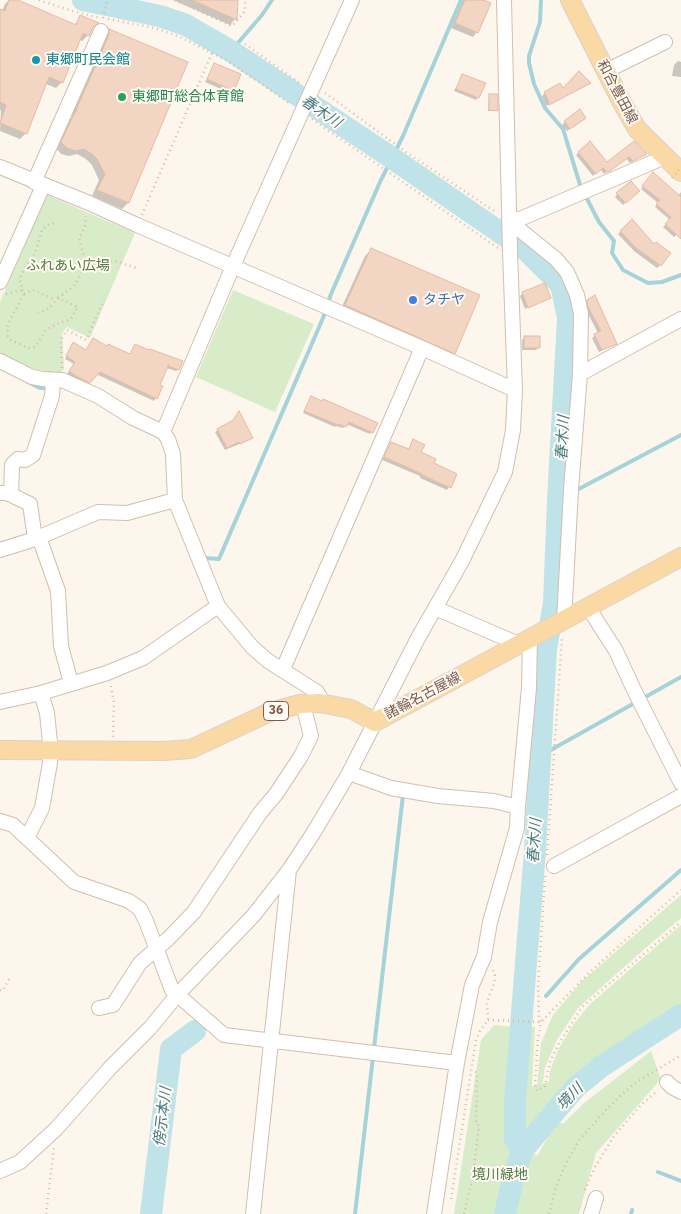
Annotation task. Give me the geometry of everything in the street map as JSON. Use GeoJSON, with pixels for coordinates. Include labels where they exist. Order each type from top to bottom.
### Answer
{"type":"FeatureCollection","features":[{"type":"Feature","properties":{"kind":"main road","name":"和合豊田線"},"geometry":{"type":"LineString","coordinates":[[570,0],[637,129],[665,157],[676,175]]}},
{"type":"Feature","properties":{"kind":"main road","name":"諸輪名古屋線"},"geometry":{"type":"LineString","coordinates":[[0,750],[164,751],[191,749],[270,712],[312,703],[351,709],[375,722],[681,557]]}},
{"type":"Feature","properties":{"kind":"street"},"geometry":{"type":"LineString","coordinates":[[162,432],[233,266],[352,0]]}},
{"type":"Feature","properties":{"kind":"street"},"geometry":{"type":"LineString","coordinates":[[0,1171],[20,1162],[56,1129],[110,1068],[150,1028],[178,994],[253,916],[289,870],[349,773],[462,560],[505,472],[513,430],[515,390],[510,254],[513,224],[504,0]]}},
{"type":"Feature","properties":{"kind":"street"},"geometry":{"type":"LineString","coordinates":[[0,288],[102,25]]}},
{"type":"Feature","properties":{"kind":"street"},"geometry":{"type":"LineString","coordinates":[[606,71],[665,42]]}},
{"type":"Feature","properties":{"kind":"street"},"geometry":{"type":"LineString","coordinates":[[513,224],[520,219],[665,157]]}},
{"type":"Feature","properties":{"kind":"street"},"geometry":{"type":"LineString","coordinates":[[0,167],[88,203],[515,390]]}},
{"type":"Feature","properties":{"kind":"street"},"geometry":{"type":"LineString","coordinates":[[513,224],[556,259],[567,272],[573,284],[581,314],[580,374],[561,622]]}},
{"type":"Feature","properties":{"kind":"street"},"geometry":{"type":"LineString","coordinates":[[580,374],[681,319]]}},
{"type":"Feature","properties":{"kind":"street"},"geometry":{"type":"LineString","coordinates":[[283,669],[422,348]]}},
{"type":"Feature","properties":{"kind":"street"},"geometry":{"type":"LineString","coordinates":[[0,361],[32,377],[58,380],[98,396],[133,418],[162,432],[168,439],[173,454],[175,500],[218,606],[252,647],[268,661],[317,692],[320,697],[312,703],[310,736],[301,756],[276,794],[260,813],[194,912],[168,940],[140,963],[113,1005],[99,1008]]}},
{"type":"Feature","properties":{"kind":"street"},"geometry":{"type":"LineString","coordinates":[[58,380],[34,455],[25,460],[18,458],[12,465],[5,494],[30,504],[37,538],[58,591],[61,646],[71,683]]}},
{"type":"Feature","properties":{"kind":"street"},"geometry":{"type":"LineString","coordinates":[[0,550],[37,538],[98,512],[127,513],[175,500]]}},
{"type":"Feature","properties":{"kind":"street"},"geometry":{"type":"LineString","coordinates":[[0,702],[41,694],[143,658],[218,606]]}},
{"type":"Feature","properties":{"kind":"street"},"geometry":{"type":"LineString","coordinates":[[588,607],[616,651],[681,783]]}},
{"type":"Feature","properties":{"kind":"street"},"geometry":{"type":"LineString","coordinates":[[434,1214],[457,1063],[472,985],[484,957],[494,905],[517,828],[527,715],[527,641],[514,642],[435,608]]}},
{"type":"Feature","properties":{"kind":"street"},"geometry":{"type":"LineString","coordinates":[[27,838],[42,808],[45,797],[50,749],[47,713],[41,694]]}},
{"type":"Feature","properties":{"kind":"street"},"geometry":{"type":"LineString","coordinates":[[349,773],[391,788],[518,806]]}},
{"type":"Feature","properties":{"kind":"street"},"geometry":{"type":"LineString","coordinates":[[554,866],[681,796]]}},
{"type":"Feature","properties":{"kind":"street"},"geometry":{"type":"LineString","coordinates":[[0,821],[13,825],[60,871],[74,882],[129,900],[140,909],[172,990],[224,1035],[457,1063]]}},
{"type":"Feature","properties":{"kind":"street"},"geometry":{"type":"LineString","coordinates":[[253,1214],[289,870]]}},
{"type":"Feature","properties":{"kind":"street"},"geometry":{"type":"LineString","coordinates":[[667,1082],[681,1092]]}},
{"type":"Feature","properties":{"kind":"street"},"geometry":{"type":"LineString","coordinates":[[590,1195],[591,1214]]}},
{"type":"Feature","properties":{"kind":"path"},"geometry":{"type":"LineString","coordinates":[[39,0],[95,17],[155,28],[180,37],[212,53],[234,65],[302,110],[510,254]]}},
{"type":"Feature","properties":{"kind":"path"},"geometry":{"type":"LineString","coordinates":[[102,25],[107,0]]}},
{"type":"Feature","properties":{"kind":"path"},"geometry":{"type":"LineString","coordinates":[[175,0],[232,26],[245,11],[245,0]]}},
{"type":"Feature","properties":{"kind":"path"},"geometry":{"type":"LineString","coordinates":[[245,44],[513,224]]}},
{"type":"Feature","properties":{"kind":"path"},"geometry":{"type":"LineString","coordinates":[[137,225],[212,53]]}},
{"type":"Feature","properties":{"kind":"path"},"geometry":{"type":"LineString","coordinates":[[676,175],[681,167]]}},
{"type":"Feature","properties":{"kind":"path"},"geometry":{"type":"LineString","coordinates":[[38,313],[49,308],[75,285],[86,264],[79,239],[85,226],[86,208]]}},
{"type":"Feature","properties":{"kind":"path"},"geometry":{"type":"LineString","coordinates":[[24,294],[21,274],[35,253],[42,230],[49,224],[56,223]]}},
{"type":"Feature","properties":{"kind":"path"},"geometry":{"type":"LineString","coordinates":[[86,264],[107,260],[139,269]]}},
{"type":"Feature","properties":{"kind":"path"},"geometry":{"type":"LineString","coordinates":[[0,288],[22,290]]}},
{"type":"Feature","properties":{"kind":"path"},"geometry":{"type":"LineString","coordinates":[[33,290],[78,307],[78,310],[70,320],[61,322],[46,330],[35,346],[28,348],[11,340],[7,329],[24,294],[33,290]]}},
{"type":"Feature","properties":{"kind":"path"},"geometry":{"type":"LineString","coordinates":[[58,380],[61,339],[67,330],[86,340],[104,300]]}},
{"type":"Feature","properties":{"kind":"path"},"geometry":{"type":"LineString","coordinates":[[107,672],[114,703],[112,750]]}},
{"type":"Feature","properties":{"kind":"path"},"geometry":{"type":"LineString","coordinates":[[488,1020],[541,1022],[591,971],[681,890]]}},
{"type":"Feature","properties":{"kind":"path"},"geometry":{"type":"LineString","coordinates":[[546,1079],[550,1062],[558,1045],[582,1008],[681,922]]}},
{"type":"Feature","properties":{"kind":"path"},"geometry":{"type":"LineString","coordinates":[[450,1206],[476,1040],[480,1030],[488,1020],[487,1002],[494,984],[495,975],[484,957]]}},
{"type":"Feature","properties":{"kind":"path"},"geometry":{"type":"LineString","coordinates":[[0,990],[2,991],[10,978]]}},
{"type":"Feature","properties":{"kind":"path"},"geometry":{"type":"LineString","coordinates":[[549,1214],[554,1190],[566,1163],[580,1139],[622,1094],[637,1082],[681,1055]]}},
{"type":"Feature","properties":{"kind":"path"},"geometry":{"type":"LineString","coordinates":[[464,1214],[478,1146],[479,1126],[476,1123],[476,1074],[472,1070]]}},
{"type":"Feature","properties":{"kind":"path"},"geometry":{"type":"LineString","coordinates":[[590,1195],[595,1167],[614,1136],[641,1105],[667,1082]]}},
{"type":"Feature","properties":{"kind":"path"},"geometry":{"type":"LineString","coordinates":[[46,1214],[56,1129]]}},
{"type":"Feature","properties":{"kind":"green space","name":"ふれあい広場"},"geometry":{"type":"Polygon","coordinates":[[[47,195],[135,233],[90,338],[67,327],[62,333],[64,369],[56,378],[0,354],[0,302],[47,195]]]}},
{"type":"Feature","properties":{"kind":"green space"},"geometry":{"type":"Polygon","coordinates":[[[233,290],[314,324],[275,412],[196,377],[233,290]]]}},
{"type":"Feature","properties":{"kind":"green space"},"geometry":{"type":"Polygon","coordinates":[[[681,895],[681,918],[578,1008],[557,1040],[545,1067],[543,1082],[538,1084],[549,1082],[550,1070],[559,1048],[573,1025],[589,1005],[681,925],[681,1005],[596,1060],[548,1108],[539,1124],[530,1134],[518,1130],[524,1027],[535,1027],[532,1086],[537,1085],[541,1043],[553,1015],[582,981],[681,895]]]}},
{"type":"Feature","properties":{"kind":"green space","name":"境川緑地"},"geometry":{"type":"Polygon","coordinates":[[[494,1025],[514,1027],[508,1131],[537,1156],[556,1123],[564,1123],[583,1104],[651,1051],[661,1079],[596,1153],[579,1214],[454,1214],[481,1040],[494,1025]]]}},
{"type":"Feature","properties":{"kind":"building","name":"東郷町民会館"},"geometry":{"type":"Polygon","coordinates":[[[9,0],[18,0],[76,25],[80,15],[99,23],[93,27],[89,36],[83,33],[63,83],[49,77],[27,134],[0,123],[6,105],[0,102],[0,9],[5,11],[9,0]]]}},
{"type":"Feature","properties":{"kind":"building"},"geometry":{"type":"Polygon","coordinates":[[[192,0],[238,0],[237,20],[192,0]]]}},
{"type":"Feature","properties":{"kind":"building"},"geometry":{"type":"Polygon","coordinates":[[[465,0],[484,0],[491,3],[478,33],[455,23],[465,0]]]}},
{"type":"Feature","properties":{"kind":"building"},"geometry":{"type":"Polygon","coordinates":[[[109,29],[188,62],[129,203],[97,190],[105,174],[92,154],[84,149],[75,151],[67,148],[61,142],[77,110],[109,35],[109,29]]]}},
{"type":"Feature","properties":{"kind":"building"},"geometry":{"type":"Polygon","coordinates":[[[214,63],[241,74],[234,91],[207,79],[214,63]]]}},
{"type":"Feature","properties":{"kind":"building"},"geometry":{"type":"Polygon","coordinates":[[[579,71],[591,83],[549,105],[544,92],[560,83],[563,88],[579,71]]]}},
{"type":"Feature","properties":{"kind":"building"},"geometry":{"type":"Polygon","coordinates":[[[462,74],[486,83],[479,98],[456,89],[462,74]]]}},
{"type":"Feature","properties":{"kind":"building"},"geometry":{"type":"Polygon","coordinates":[[[489,94],[498,94],[498,111],[489,110],[489,94]]]}},
{"type":"Feature","properties":{"kind":"building"},"geometry":{"type":"Polygon","coordinates":[[[580,109],[586,118],[570,129],[564,121],[580,109]]]}},
{"type":"Feature","properties":{"kind":"building"},"geometry":{"type":"Polygon","coordinates":[[[590,141],[607,162],[634,141],[647,154],[633,161],[629,157],[610,171],[607,172],[603,168],[596,174],[578,152],[590,141]]]}},
{"type":"Feature","properties":{"kind":"building"},"geometry":{"type":"Polygon","coordinates":[[[653,172],[681,197],[681,239],[665,224],[671,217],[656,204],[660,200],[642,186],[653,172]]]}},
{"type":"Feature","properties":{"kind":"building"},"geometry":{"type":"Polygon","coordinates":[[[631,181],[640,191],[626,203],[616,193],[631,181]]]}},
{"type":"Feature","properties":{"kind":"building"},"geometry":{"type":"Polygon","coordinates":[[[632,219],[654,244],[656,242],[671,253],[661,266],[636,248],[620,231],[632,219]]]}},
{"type":"Feature","properties":{"kind":"building"},"geometry":{"type":"Polygon","coordinates":[[[371,248],[480,295],[455,354],[345,305],[371,248]]]}},
{"type":"Feature","properties":{"kind":"building"},"geometry":{"type":"Polygon","coordinates":[[[545,283],[551,298],[528,308],[522,292],[545,283]]]}},
{"type":"Feature","properties":{"kind":"building"},"geometry":{"type":"Polygon","coordinates":[[[595,295],[617,344],[602,350],[594,334],[601,331],[588,307],[587,300],[595,295]]]}},
{"type":"Feature","properties":{"kind":"building"},"geometry":{"type":"Polygon","coordinates":[[[524,336],[540,336],[540,348],[524,348],[524,336]]]}},
{"type":"Feature","properties":{"kind":"building"},"geometry":{"type":"Polygon","coordinates":[[[93,338],[107,346],[108,344],[130,354],[135,344],[183,361],[179,370],[168,366],[160,385],[163,386],[157,399],[100,372],[90,383],[69,371],[75,362],[66,356],[73,342],[86,350],[93,338]]]}},
{"type":"Feature","properties":{"kind":"building"},"geometry":{"type":"Polygon","coordinates":[[[311,396],[322,401],[323,399],[378,423],[373,433],[349,422],[346,427],[338,425],[304,411],[311,396]]]}},
{"type":"Feature","properties":{"kind":"building"},"geometry":{"type":"Polygon","coordinates":[[[239,411],[253,438],[227,448],[217,429],[233,420],[239,411]]]}},
{"type":"Feature","properties":{"kind":"building"},"geometry":{"type":"Polygon","coordinates":[[[413,439],[425,445],[421,452],[436,459],[434,463],[457,474],[451,488],[384,457],[391,442],[409,449],[413,439]]]}},
{"type":"Feature","properties":{"kind":"waterway","name":"春木川"},"geometry":{"type":"LineString","coordinates":[[83,0],[160,16],[186,25],[231,51],[527,251],[561,285],[568,318],[554,603],[546,649],[535,851],[515,1100],[515,1139],[522,1151]]}},
{"type":"Feature","properties":{"kind":"waterway"},"geometry":{"type":"LineString","coordinates":[[231,51],[262,15],[272,0]]}},
{"type":"Feature","properties":{"kind":"waterway"},"geometry":{"type":"LineString","coordinates":[[204,558],[219,559],[323,318],[331,294],[380,182],[403,136],[461,0]]}},
{"type":"Feature","properties":{"kind":"waterway"},"geometry":{"type":"LineString","coordinates":[[541,0],[540,22],[529,56],[529,63],[534,84],[545,108],[563,129],[581,188]]}},
{"type":"Feature","properties":{"kind":"waterway"},"geometry":{"type":"LineString","coordinates":[[585,195],[599,222],[614,241],[612,253],[623,270],[648,283],[662,282],[681,275]]}},
{"type":"Feature","properties":{"kind":"waterway"},"geometry":{"type":"LineString","coordinates":[[28,382],[40,388],[49,388]]}},
{"type":"Feature","properties":{"kind":"waterway"},"geometry":{"type":"LineString","coordinates":[[575,491],[681,435]]}},
{"type":"Feature","properties":{"kind":"waterway"},"geometry":{"type":"LineString","coordinates":[[558,500],[567,495]]}},
{"type":"Feature","properties":{"kind":"waterway"},"geometry":{"type":"LineString","coordinates":[[540,756],[681,677]]}},
{"type":"Feature","properties":{"kind":"waterway"},"geometry":{"type":"LineString","coordinates":[[355,1214],[403,795]]}},
{"type":"Feature","properties":{"kind":"waterway"},"geometry":{"type":"LineString","coordinates":[[546,996],[579,959],[681,870]]}},
{"type":"Feature","properties":{"kind":"waterway","name":"境川"},"geometry":{"type":"LineString","coordinates":[[505,1214],[522,1151],[576,1087],[602,1066],[681,1015]]}},
{"type":"Feature","properties":{"kind":"waterway","name":"傍示本川"},"geometry":{"type":"LineString","coordinates":[[151,1214],[171,1049],[195,1031]]}},
{"type":"Feature","properties":{"kind":"waterway"},"geometry":{"type":"LineString","coordinates":[[658,1172],[681,1181]]}},
{"type":"Feature","properties":{"kind":"waterway"},"geometry":{"type":"LineString","coordinates":[[631,1214],[632,1210]]}},
{"type":"Feature","properties":{"kind":"place","name":"東郷町民会館"},"geometry":{"type":"Point","coordinates":[36,60]}},
{"type":"Feature","properties":{"kind":"place","name":"東郷町総合体育館"},"geometry":{"type":"Point","coordinates":[122,97]}},
{"type":"Feature","properties":{"kind":"place","name":"タチヤ"},"geometry":{"type":"Point","coordinates":[413,300]}}]}
